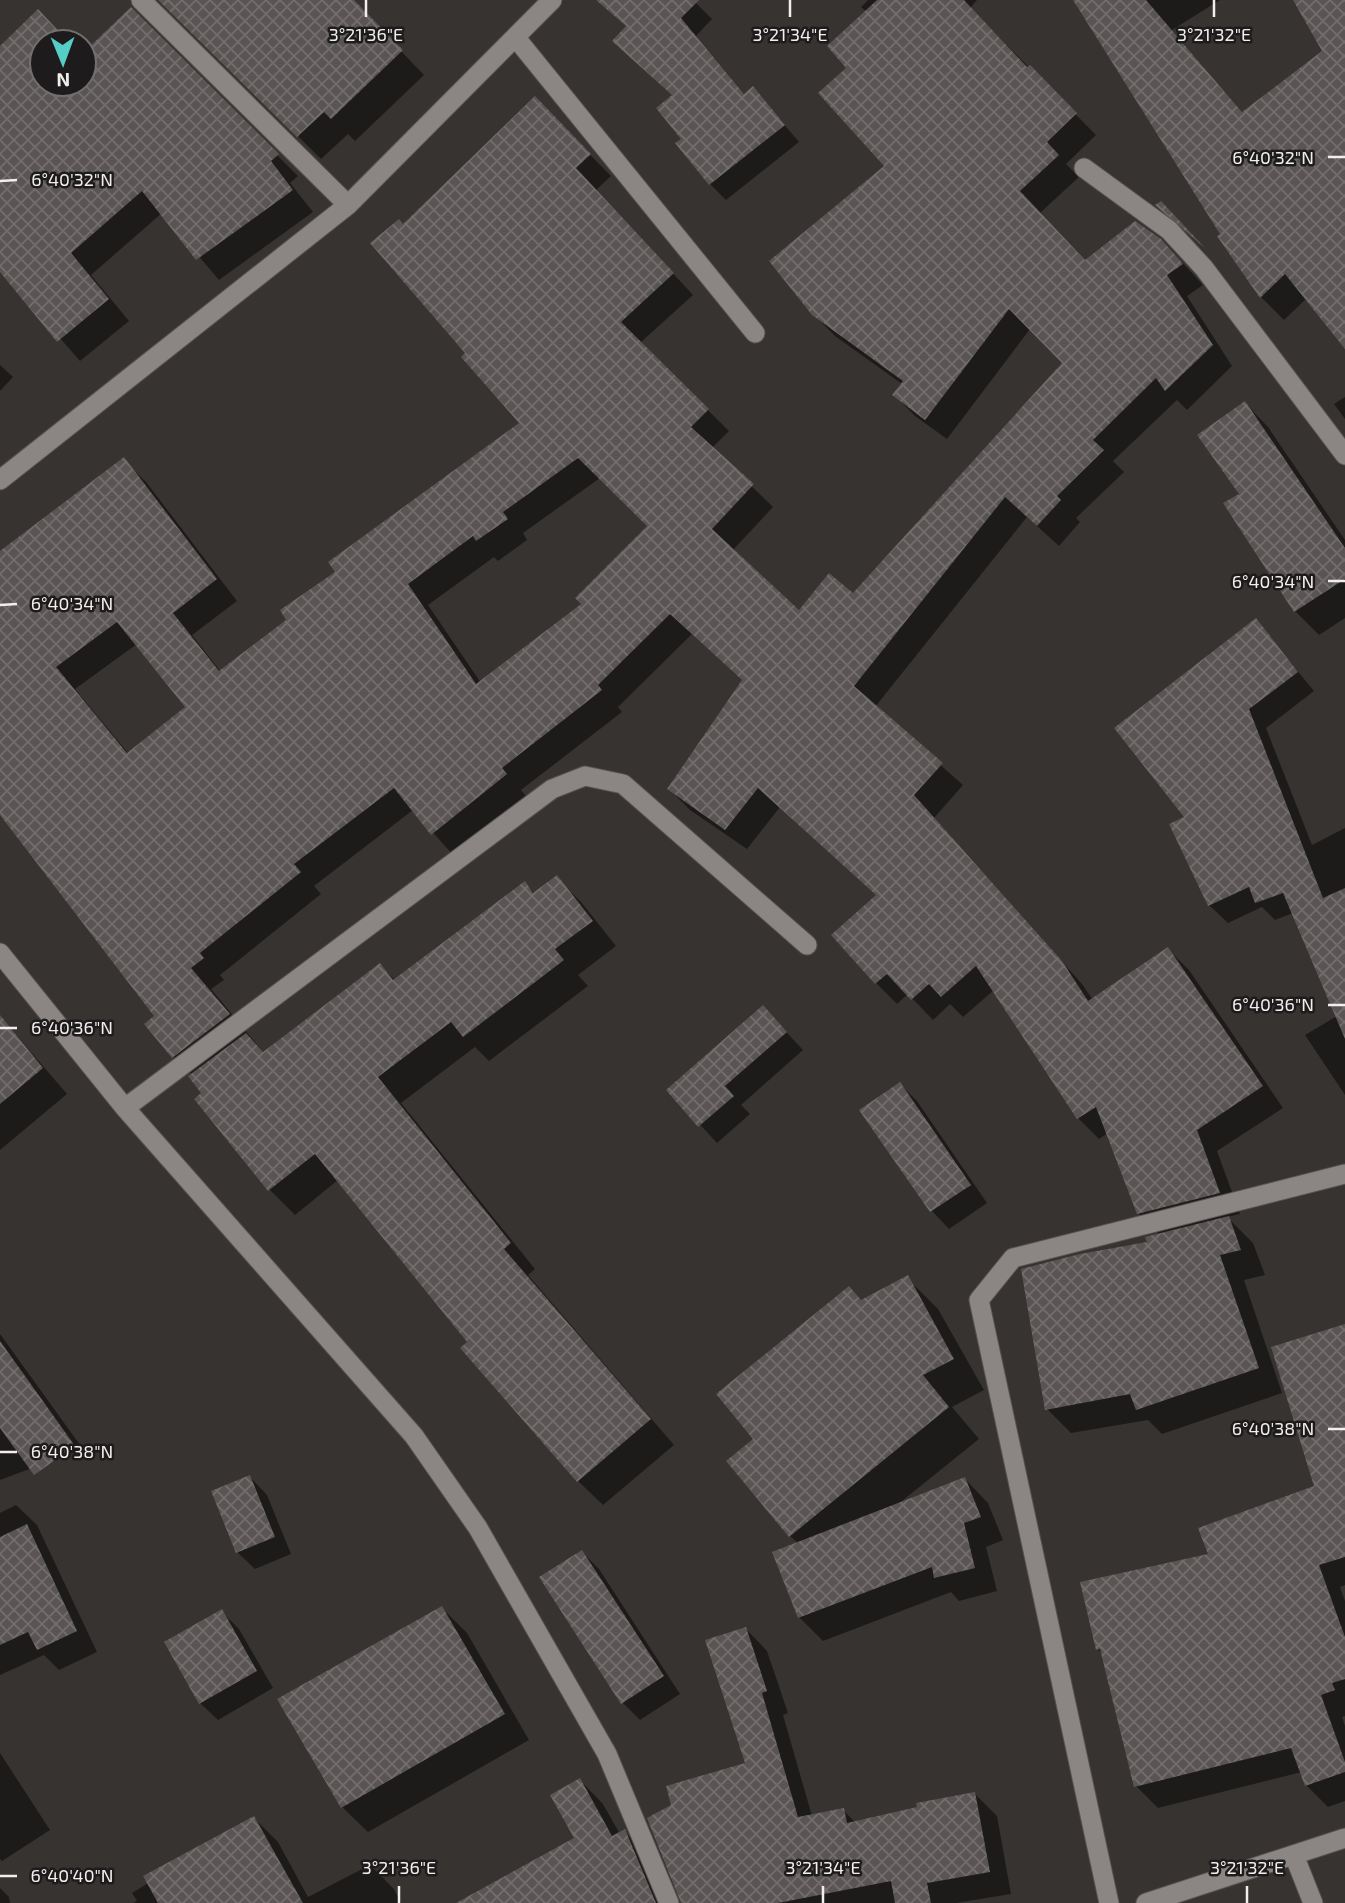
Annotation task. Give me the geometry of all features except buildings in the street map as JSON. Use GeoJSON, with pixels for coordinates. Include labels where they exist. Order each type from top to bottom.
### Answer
{"type":"FeatureCollection","features":[{"type":"Feature","properties":{"kind":"street"},"geometry":{"type":"LineString","coordinates":[[141,0],[348,205]]}},
{"type":"Feature","properties":{"kind":"street"},"geometry":{"type":"LineString","coordinates":[[0,480],[348,205],[552,0]]}},
{"type":"Feature","properties":{"kind":"street"},"geometry":{"type":"LineString","coordinates":[[516,38],[755,333]]}},
{"type":"Feature","properties":{"kind":"street"},"geometry":{"type":"LineString","coordinates":[[1084,168],[1170,230],[1205,268],[1345,455]]}},
{"type":"Feature","properties":{"kind":"street"},"geometry":{"type":"LineString","coordinates":[[125,1108],[552,789],[585,776],[623,784],[807,945]]}},
{"type":"Feature","properties":{"kind":"street"},"geometry":{"type":"LineString","coordinates":[[0,953],[125,1108],[414,1436],[471,1518],[607,1754],[669,1903]]}},
{"type":"Feature","properties":{"kind":"street"},"geometry":{"type":"LineString","coordinates":[[1109,1903],[979,1300],[1013,1258],[1345,1174]]}},
{"type":"Feature","properties":{"kind":"street"},"geometry":{"type":"LineString","coordinates":[[1146,1903],[1345,1838]]}},
{"type":"Feature","properties":{"kind":"street"},"geometry":{"type":"LineString","coordinates":[[1294,1855],[1313,1903]]}}]}
